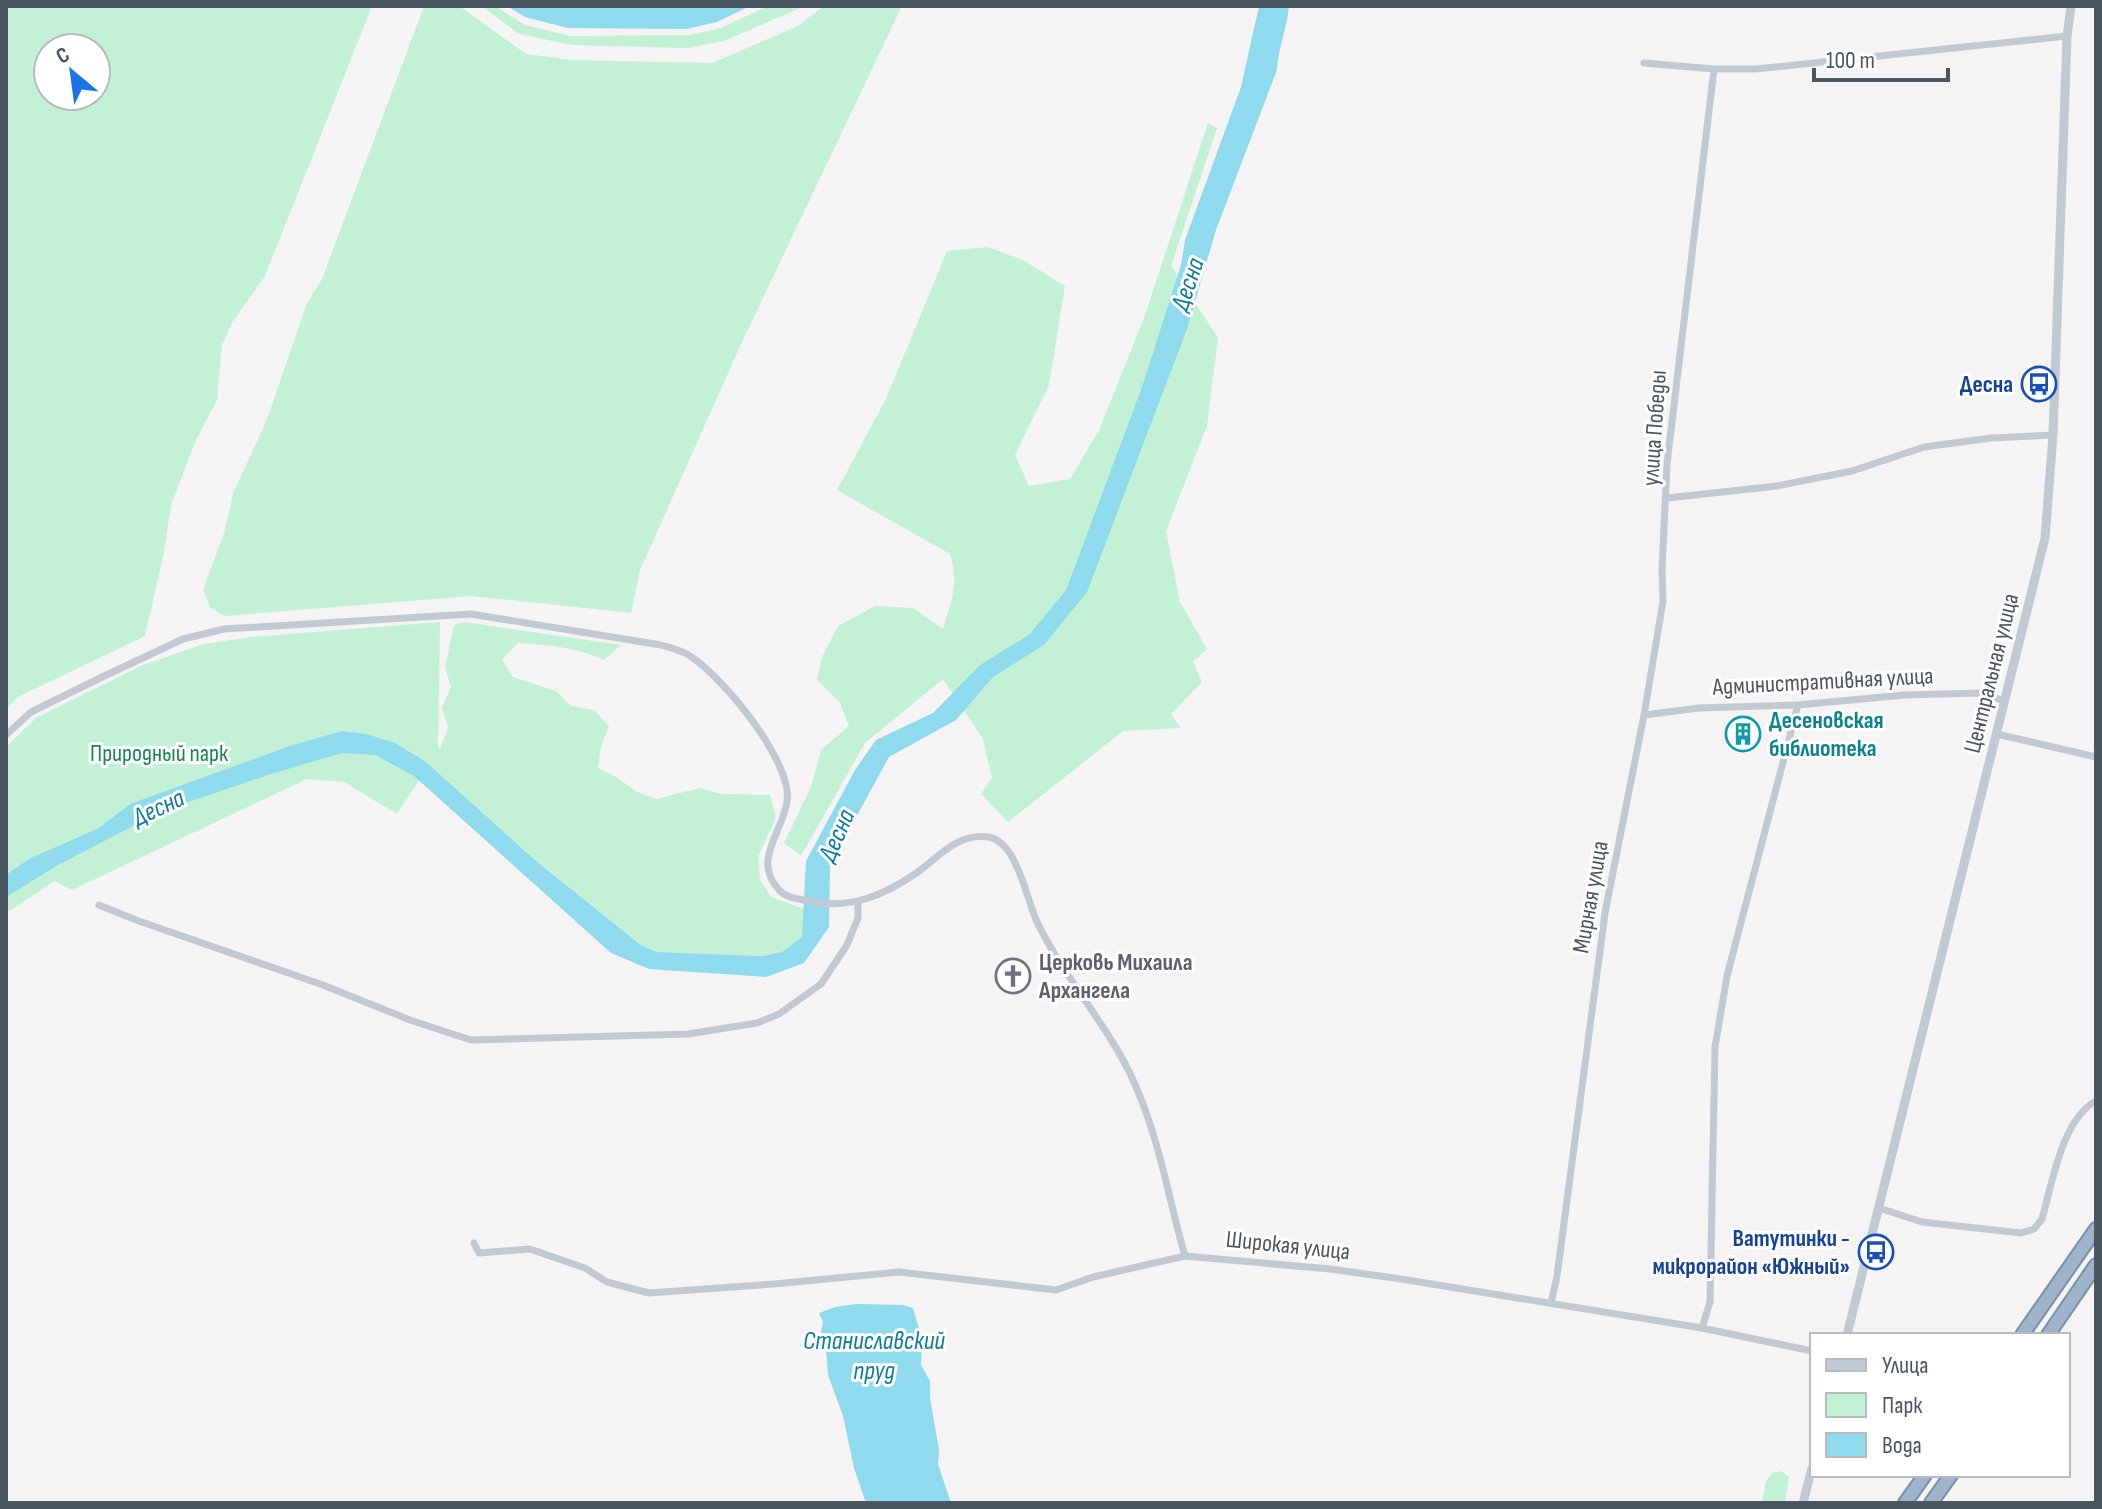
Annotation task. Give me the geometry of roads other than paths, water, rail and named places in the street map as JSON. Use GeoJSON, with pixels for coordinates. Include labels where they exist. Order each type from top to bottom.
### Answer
{"type":"FeatureCollection","features":[{"type":"Feature","properties":{"kind":"highway"},"geometry":{"type":"LineString","coordinates":[[2023,1333],[2096,1229]]}},
{"type":"Feature","properties":{"kind":"highway"},"geometry":{"type":"LineString","coordinates":[[2049,1333],[2096,1265]]}},
{"type":"Feature","properties":{"kind":"highway"},"geometry":{"type":"LineString","coordinates":[[1906,1502],[1924,1477]]}},
{"type":"Feature","properties":{"kind":"highway"},"geometry":{"type":"LineString","coordinates":[[1931,1503],[1950,1477]]}},
{"type":"Feature","properties":{"kind":"street","name":"Центральная улица"},"geometry":{"type":"LineString","coordinates":[[1848,1333],[2045,538],[2053,435],[2067,36],[2071,6]]}},
{"type":"Feature","properties":{"kind":"street"},"geometry":{"type":"LineString","coordinates":[[1644,63],[1756,69],[2067,36]]}},
{"type":"Feature","properties":{"kind":"street","name":"улица Победы"},"geometry":{"type":"LineString","coordinates":[[1714,69],[1667,464],[1667,498],[1777,486],[1852,471],[1924,447],[1991,438],[2053,435]]}},
{"type":"Feature","properties":{"kind":"street","name":"Мирная улица"},"geometry":{"type":"LineString","coordinates":[[1551,1303],[1605,913],[1663,601],[1667,498]]}},
{"type":"Feature","properties":{"kind":"street"},"geometry":{"type":"LineString","coordinates":[[6,735],[31,712],[100,678],[183,639],[224,629],[471,614],[661,645],[688,654],[727,690],[779,760],[786,779],[787,802],[767,862],[767,876],[786,896],[832,905],[858,903],[917,873],[948,846],[968,839],[989,837],[1004,844],[1016,863],[1028,902],[1046,939],[1123,1057],[1141,1097],[1185,1256]]}},
{"type":"Feature","properties":{"kind":"street","name":"Административная улица"},"geometry":{"type":"LineString","coordinates":[[1644,715],[1699,708],[1798,705],[1936,694],[1983,693],[2004,701]]}},
{"type":"Feature","properties":{"kind":"street"},"geometry":{"type":"LineString","coordinates":[[1702,1328],[1710,1302],[1715,1047],[1727,976],[1798,705]]}},
{"type":"Feature","properties":{"kind":"street"},"geometry":{"type":"LineString","coordinates":[[1997,734],[2096,757]]}},
{"type":"Feature","properties":{"kind":"street"},"geometry":{"type":"LineString","coordinates":[[99,905],[471,1040],[688,1034],[757,1023],[779,1014],[821,984],[847,945],[858,918],[858,903]]}},
{"type":"Feature","properties":{"kind":"street"},"geometry":{"type":"LineString","coordinates":[[1879,1208],[1922,1222],[1969,1229],[2021,1233],[2034,1229],[2042,1219],[2067,1135],[2085,1107],[2096,1101]]}},
{"type":"Feature","properties":{"kind":"street","name":"Широкая улица"},"geometry":{"type":"LineString","coordinates":[[474,1243],[479,1253],[530,1249],[585,1268],[607,1282],[649,1293],[899,1272],[1056,1290],[1093,1277],[1185,1256],[1330,1269],[1702,1328],[1810,1351]]}},
{"type":"Feature","properties":{"kind":"street"},"geometry":{"type":"LineString","coordinates":[[1803,1503],[1810,1476]]}},
{"type":"Feature","properties":{"kind":"water"},"geometry":{"type":"Polygon","coordinates":[[[507,6],[559,17],[599,6],[750,6],[717,22],[686,29],[568,28],[525,17],[507,6]]]}},
{"type":"Feature","properties":{"kind":"water"},"geometry":{"type":"Polygon","coordinates":[[[1259,6],[1289,6],[1277,70],[1216,230],[1187,329],[1087,592],[1044,645],[993,677],[956,720],[889,757],[830,865],[829,927],[804,963],[766,977],[649,969],[611,953],[414,776],[375,755],[342,753],[162,811],[58,865],[6,897],[6,875],[29,859],[99,828],[130,804],[290,746],[342,731],[395,743],[426,762],[536,861],[642,946],[657,952],[762,956],[782,952],[802,937],[806,861],[855,770],[876,740],[933,713],[980,665],[1030,634],[1066,590],[1142,387],[1181,265],[1185,240],[1241,87],[1259,6]]]}},
{"type":"Feature","properties":{"kind":"water","name":"Станиславский пруд"},"geometry":{"type":"Polygon","coordinates":[[[857,1304],[913,1308],[922,1339],[921,1365],[930,1381],[938,1464],[951,1503],[866,1503],[854,1468],[843,1416],[828,1375],[821,1332],[823,1322],[819,1313],[857,1304]]]}},
{"type":"Feature","properties":{"kind":"waterway"},"geometry":{"type":"LineString","coordinates":[[522,6],[553,16],[598,14]]}},
{"type":"Feature","properties":{"kind":"place","name":"Десна"},"geometry":{"type":"Point","coordinates":[2039,384]}},
{"type":"Feature","properties":{"kind":"place","name":"Десеновская библиотека"},"geometry":{"type":"Point","coordinates":[1743,734]}},
{"type":"Feature","properties":{"kind":"place","name":"Церковь Михаила Архангела"},"geometry":{"type":"Point","coordinates":[1013,976]}},
{"type":"Feature","properties":{"kind":"place","name":"Ватутинки - микрорайон «Южный»"},"geometry":{"type":"Point","coordinates":[1876,1252]}},
{"type":"Feature","properties":{"kind":"park label","name":"Природный парк"},"geometry":{"type":"Point","coordinates":[159,753]}}]}
